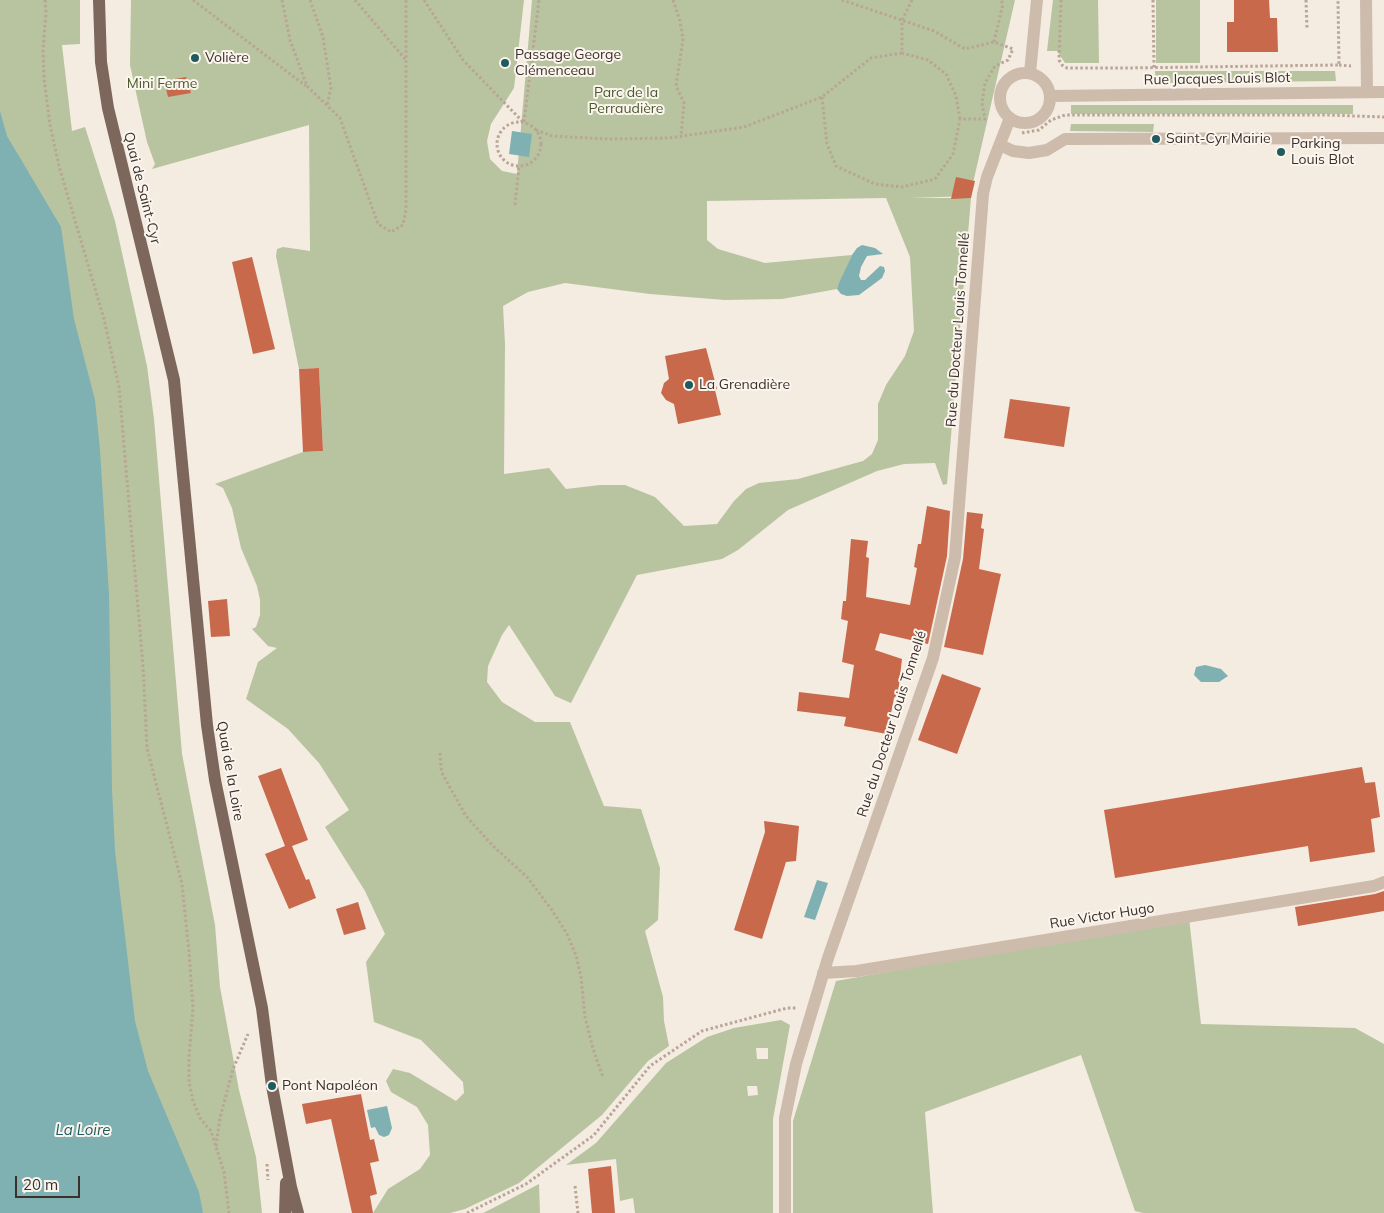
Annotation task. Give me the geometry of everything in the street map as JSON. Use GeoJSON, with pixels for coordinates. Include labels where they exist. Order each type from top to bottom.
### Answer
{"type":"FeatureCollection","features":[{"type":"Feature","properties":{"kind":"main road","name":"Quai de Saint-Cyr"},"geometry":{"type":"LineString","coordinates":[[99,0],[101,62],[108,108],[174,380]]}},
{"type":"Feature","properties":{"kind":"main road","name":"Quai de la Loire"},"geometry":{"type":"LineString","coordinates":[[174,380],[207,725],[215,780],[262,1008],[272,1086],[298,1213]]}},
{"type":"Feature","properties":{"kind":"main road","name":"Quai de la Loire"},"geometry":{"type":"LineString","coordinates":[[285,1213],[287,1163]]}},
{"type":"Feature","properties":{"kind":"main road"},"geometry":{"type":"LineString","coordinates":[[287,1163],[292,1213]]}},
{"type":"Feature","properties":{"kind":"street"},"geometry":{"type":"LineString","coordinates":[[1030,73],[1037,0]]}},
{"type":"Feature","properties":{"kind":"street"},"geometry":{"type":"LineString","coordinates":[[1366,0],[1367,92]]}},
{"type":"Feature","properties":{"kind":"street"},"geometry":{"type":"LineString","coordinates":[[1022,72],[1038,76],[1044,81],[1050,96],[1049,105],[1038,119],[1030,122],[1021,122],[1010,118],[1002,108],[1000,92],[1003,85],[1014,75],[1022,72]]}},
{"type":"Feature","properties":{"kind":"street","name":"Rue Jacques Louis Blot"},"geometry":{"type":"LineString","coordinates":[[1050,96],[1384,92]]}},
{"type":"Feature","properties":{"kind":"street","name":"Rue du Docteur Louis Tonnellé"},"geometry":{"type":"LineString","coordinates":[[785,1213],[785,1118],[796,1064],[823,973],[933,658],[955,557],[983,194],[987,177],[1010,118]]}},
{"type":"Feature","properties":{"kind":"street"},"geometry":{"type":"LineString","coordinates":[[1000,145],[1013,151],[1029,153],[1047,150],[1065,139],[1384,138]]}},
{"type":"Feature","properties":{"kind":"street","name":"Rue Victor Hugo"},"geometry":{"type":"LineString","coordinates":[[823,973],[857,971],[1374,886],[1384,882]]}},
{"type":"Feature","properties":{"kind":"path"},"geometry":{"type":"LineString","coordinates":[[45,0],[44,78],[50,125],[59,166],[104,319],[119,387],[143,666],[147,748],[182,884],[189,952],[193,1008],[189,1082],[200,1118],[211,1131],[224,1172],[229,1213]]}},
{"type":"Feature","properties":{"kind":"path"},"geometry":{"type":"LineString","coordinates":[[193,0],[307,86],[340,118],[378,224],[391,232],[404,225],[406,210],[406,0]]}},
{"type":"Feature","properties":{"kind":"path"},"geometry":{"type":"LineString","coordinates":[[282,0],[290,40],[307,86]]}},
{"type":"Feature","properties":{"kind":"path"},"geometry":{"type":"LineString","coordinates":[[310,0],[323,37],[329,71],[331,88],[327,106]]}},
{"type":"Feature","properties":{"kind":"path"},"geometry":{"type":"LineString","coordinates":[[355,0],[407,60]]}},
{"type":"Feature","properties":{"kind":"path"},"geometry":{"type":"LineString","coordinates":[[424,0],[463,60],[524,122],[536,130],[542,143],[538,157],[526,166],[513,166],[504,160],[497,148],[497,141],[503,128],[516,122],[524,122]]}},
{"type":"Feature","properties":{"kind":"path"},"geometry":{"type":"LineString","coordinates":[[524,122],[539,0]]}},
{"type":"Feature","properties":{"kind":"path"},"geometry":{"type":"LineString","coordinates":[[673,0],[683,38],[676,86],[684,102],[681,136]]}},
{"type":"Feature","properties":{"kind":"path"},"geometry":{"type":"LineString","coordinates":[[842,0],[934,31],[965,49],[994,42],[1013,49],[1008,60],[995,66],[986,83],[982,103],[985,120],[960,119]]}},
{"type":"Feature","properties":{"kind":"path"},"geometry":{"type":"LineString","coordinates":[[902,53],[902,20],[912,0]]}},
{"type":"Feature","properties":{"kind":"path"},"geometry":{"type":"LineString","coordinates":[[994,42],[1002,4],[1001,0]]}},
{"type":"Feature","properties":{"kind":"path"},"geometry":{"type":"LineString","coordinates":[[1061,0],[1059,60],[1067,68],[1339,66],[1338,0]]}},
{"type":"Feature","properties":{"kind":"path"},"geometry":{"type":"LineString","coordinates":[[1153,0],[1154,68]]}},
{"type":"Feature","properties":{"kind":"path"},"geometry":{"type":"LineString","coordinates":[[1306,0],[1307,28]]}},
{"type":"Feature","properties":{"kind":"path"},"geometry":{"type":"LineString","coordinates":[[536,130],[552,136],[609,139],[681,136],[744,127],[822,97],[871,58],[902,53],[928,60],[946,74],[956,96],[960,119],[953,154],[935,179],[902,187],[875,184],[836,166],[827,144],[822,97]]}},
{"type":"Feature","properties":{"kind":"path"},"geometry":{"type":"LineString","coordinates":[[1018,135],[1023,132],[1039,130],[1052,120],[1065,116],[1327,115],[1384,117]]}},
{"type":"Feature","properties":{"kind":"path"},"geometry":{"type":"LineString","coordinates":[[515,205],[519,166]]}},
{"type":"Feature","properties":{"kind":"path"},"geometry":{"type":"LineString","coordinates":[[440,753],[443,775],[466,816],[493,846],[527,877],[552,910],[567,934],[576,955],[585,1017],[592,1049],[603,1077]]}},
{"type":"Feature","properties":{"kind":"path"},"geometry":{"type":"LineString","coordinates":[[466,1213],[526,1184],[594,1135],[650,1066],[702,1031],[787,1008],[801,1008]]}},
{"type":"Feature","properties":{"kind":"path"},"geometry":{"type":"LineString","coordinates":[[216,1146],[220,1118],[233,1069],[250,1029]]}},
{"type":"Feature","properties":{"kind":"path"},"geometry":{"type":"LineString","coordinates":[[575,1186],[578,1213]]}},
{"type":"Feature","properties":{"kind":"green space"},"geometry":{"type":"Polygon","coordinates":[[[0,0],[80,0],[80,44],[62,45],[72,131],[85,127],[115,221],[147,366],[154,419],[182,754],[215,925],[220,987],[239,1090],[256,1157],[262,1213],[0,1213],[0,0]]]}},
{"type":"Feature","properties":{"kind":"green space"},"geometry":{"type":"Polygon","coordinates":[[[131,0],[524,0],[514,88],[491,124],[487,141],[490,159],[502,171],[517,174],[532,0],[1015,0],[970,196],[910,198],[971,198],[947,484],[943,485],[935,463],[904,464],[877,471],[788,510],[738,550],[722,559],[637,575],[571,703],[555,696],[509,625],[502,635],[488,666],[487,682],[502,702],[535,722],[570,722],[604,806],[641,809],[660,868],[658,920],[645,931],[663,997],[664,1021],[669,1046],[648,1061],[602,1115],[519,1183],[465,1209],[450,1213],[373,1213],[388,1189],[420,1169],[430,1155],[428,1125],[417,1107],[391,1092],[386,1081],[393,1069],[410,1073],[456,1101],[464,1093],[463,1082],[421,1040],[374,1022],[366,962],[385,934],[365,891],[325,827],[349,810],[319,763],[288,729],[246,699],[258,662],[277,648],[268,646],[252,629],[256,627],[260,615],[260,600],[257,586],[241,548],[232,508],[223,488],[215,484],[303,452],[323,451],[319,368],[299,369],[276,256],[277,249],[283,247],[310,251],[309,125],[152,169],[155,164],[147,142],[130,65],[131,0]],[[886,198],[707,201],[707,240],[718,249],[765,263],[852,255],[837,289],[782,299],[725,300],[650,294],[565,283],[528,292],[503,306],[505,344],[504,474],[549,468],[566,489],[600,485],[625,485],[655,497],[684,526],[717,524],[734,501],[746,489],[759,483],[798,479],[863,461],[872,454],[878,440],[878,404],[886,385],[905,356],[914,331],[910,257],[886,198]]]}},
{"type":"Feature","properties":{"kind":"green space"},"geometry":{"type":"Polygon","coordinates":[[[1053,0],[1098,0],[1099,63],[1065,63],[1057,51],[1047,51],[1053,0]]]}},
{"type":"Feature","properties":{"kind":"green space"},"geometry":{"type":"Polygon","coordinates":[[[1156,0],[1200,0],[1200,63],[1156,63],[1156,0]]]}},
{"type":"Feature","properties":{"kind":"green space"},"geometry":{"type":"Polygon","coordinates":[[[1155,71],[1335,71],[1336,81],[1155,83],[1155,71]]]}},
{"type":"Feature","properties":{"kind":"green space"},"geometry":{"type":"Polygon","coordinates":[[[1071,105],[1353,105],[1353,114],[1071,114],[1071,105]]]}},
{"type":"Feature","properties":{"kind":"green space"},"geometry":{"type":"Polygon","coordinates":[[[1071,124],[1154,124],[1153,132],[1070,131],[1071,124]]]}},
{"type":"Feature","properties":{"kind":"green space"},"geometry":{"type":"Polygon","coordinates":[[[1189,918],[1201,1024],[1355,1028],[1384,1044],[1384,1213],[1143,1213],[1135,1211],[1081,1055],[925,1112],[933,1213],[793,1213],[793,1121],[836,981],[1189,918]]]}},
{"type":"Feature","properties":{"kind":"green space"},"geometry":{"type":"Polygon","coordinates":[[[781,1020],[790,1025],[773,1119],[773,1213],[635,1213],[633,1198],[620,1201],[616,1159],[566,1165],[596,1143],[666,1063],[707,1037],[734,1028],[781,1020]],[[756,1048],[757,1059],[768,1059],[768,1048],[756,1048]],[[747,1086],[748,1096],[758,1095],[757,1086],[747,1086]]]}},
{"type":"Feature","properties":{"kind":"green space"},"geometry":{"type":"Polygon","coordinates":[[[539,1184],[540,1213],[483,1213],[495,1207],[539,1184]]]}},
{"type":"Feature","properties":{"kind":"water","name":"La Loire"},"geometry":{"type":"Polygon","coordinates":[[[0,111],[7,136],[61,227],[74,319],[95,400],[109,594],[112,789],[115,851],[135,1021],[148,1071],[199,1192],[203,1213],[0,1213],[0,111]]]}},
{"type":"Feature","properties":{"kind":"water"},"geometry":{"type":"Polygon","coordinates":[[[512,131],[532,134],[529,157],[509,154],[512,131]]]}},
{"type":"Feature","properties":{"kind":"water"},"geometry":{"type":"Polygon","coordinates":[[[862,245],[875,248],[883,254],[867,256],[861,267],[859,276],[861,280],[865,280],[880,266],[884,267],[885,271],[882,278],[859,295],[847,296],[841,294],[837,289],[839,283],[852,255],[862,245]]]}},
{"type":"Feature","properties":{"kind":"water"},"geometry":{"type":"Polygon","coordinates":[[[1205,665],[1221,669],[1228,676],[1219,682],[1201,682],[1194,675],[1196,667],[1205,665]]]}},
{"type":"Feature","properties":{"kind":"water"},"geometry":{"type":"Polygon","coordinates":[[[817,880],[828,883],[815,920],[804,917],[817,880]]]}},
{"type":"Feature","properties":{"kind":"water"},"geometry":{"type":"Polygon","coordinates":[[[387,1106],[392,1128],[389,1135],[384,1137],[379,1135],[375,1127],[371,1128],[367,1110],[387,1106]]]}},
{"type":"Feature","properties":{"kind":"building"},"geometry":{"type":"Polygon","coordinates":[[[1234,0],[1269,0],[1270,18],[1277,18],[1278,52],[1227,52],[1227,22],[1234,22],[1234,0]]]}},
{"type":"Feature","properties":{"kind":"building"},"geometry":{"type":"Polygon","coordinates":[[[186,77],[191,93],[168,97],[164,81],[186,77]]]}},
{"type":"Feature","properties":{"kind":"building"},"geometry":{"type":"Polygon","coordinates":[[[956,177],[975,181],[971,198],[951,199],[956,177]]]}},
{"type":"Feature","properties":{"kind":"building"},"geometry":{"type":"Polygon","coordinates":[[[252,257],[275,349],[253,354],[232,262],[252,257]]]}},
{"type":"Feature","properties":{"kind":"building","name":"La Grenadière"},"geometry":{"type":"Polygon","coordinates":[[[706,348],[717,389],[715,390],[721,415],[678,424],[674,404],[666,400],[661,393],[664,383],[669,379],[665,356],[706,348]]]}},
{"type":"Feature","properties":{"kind":"building"},"geometry":{"type":"Polygon","coordinates":[[[319,368],[323,451],[303,452],[299,369],[319,368]]]}},
{"type":"Feature","properties":{"kind":"building"},"geometry":{"type":"Polygon","coordinates":[[[1010,399],[1070,407],[1064,447],[1004,438],[1010,399]]]}},
{"type":"Feature","properties":{"kind":"building"},"geometry":{"type":"Polygon","coordinates":[[[927,506],[950,511],[947,556],[928,644],[880,633],[875,650],[902,659],[898,694],[894,698],[887,734],[844,726],[846,717],[797,711],[799,692],[849,698],[854,665],[842,662],[848,621],[841,619],[843,601],[846,601],[851,539],[868,541],[866,557],[869,558],[866,597],[910,605],[917,568],[914,567],[918,544],[921,544],[927,506]]]}},
{"type":"Feature","properties":{"kind":"building"},"geometry":{"type":"Polygon","coordinates":[[[967,512],[983,514],[981,528],[984,529],[979,569],[1001,574],[983,655],[944,647],[963,559],[967,512]]]}},
{"type":"Feature","properties":{"kind":"building"},"geometry":{"type":"Polygon","coordinates":[[[227,599],[230,636],[211,637],[208,601],[227,599]]]}},
{"type":"Feature","properties":{"kind":"building"},"geometry":{"type":"Polygon","coordinates":[[[942,674],[981,688],[957,754],[918,740],[942,674]]]}},
{"type":"Feature","properties":{"kind":"building"},"geometry":{"type":"Polygon","coordinates":[[[1362,767],[1365,783],[1375,782],[1380,817],[1371,819],[1375,852],[1310,862],[1308,846],[1115,878],[1104,810],[1362,767]]]}},
{"type":"Feature","properties":{"kind":"building"},"geometry":{"type":"Polygon","coordinates":[[[281,768],[308,840],[292,846],[306,880],[309,879],[316,898],[289,909],[265,854],[285,846],[258,776],[281,768]]]}},
{"type":"Feature","properties":{"kind":"building"},"geometry":{"type":"Polygon","coordinates":[[[764,821],[799,826],[796,861],[786,862],[762,939],[734,930],[765,832],[764,821]]]}},
{"type":"Feature","properties":{"kind":"building"},"geometry":{"type":"Polygon","coordinates":[[[1384,891],[1384,911],[1298,926],[1295,907],[1384,891]]]}},
{"type":"Feature","properties":{"kind":"building"},"geometry":{"type":"Polygon","coordinates":[[[358,902],[366,929],[344,935],[336,909],[358,902]]]}},
{"type":"Feature","properties":{"kind":"building"},"geometry":{"type":"Polygon","coordinates":[[[361,1094],[370,1140],[374,1139],[379,1161],[370,1163],[377,1194],[370,1196],[373,1213],[352,1213],[331,1119],[306,1124],[302,1104],[361,1094]]]}},
{"type":"Feature","properties":{"kind":"building"},"geometry":{"type":"Polygon","coordinates":[[[611,1166],[615,1213],[592,1213],[588,1169],[611,1166]]]}},
{"type":"Feature","properties":{"kind":"place","name":"Volière"},"geometry":{"type":"Point","coordinates":[195,58]}},
{"type":"Feature","properties":{"kind":"place","name":"Passage George Clémenceau"},"geometry":{"type":"Point","coordinates":[505,63]}},
{"type":"Feature","properties":{"kind":"place","name":"Saint-Cyr Mairie"},"geometry":{"type":"Point","coordinates":[1156,139]}},
{"type":"Feature","properties":{"kind":"place","name":"Parking Louis Blot"},"geometry":{"type":"Point","coordinates":[1281,152]}},
{"type":"Feature","properties":{"kind":"place","name":"La Grenadière"},"geometry":{"type":"Point","coordinates":[689,385]}},
{"type":"Feature","properties":{"kind":"place","name":"Pont Napoléon"},"geometry":{"type":"Point","coordinates":[272,1086]}},
{"type":"Feature","properties":{"kind":"park label","name":"Mini Ferme"},"geometry":{"type":"Point","coordinates":[162,84]}},
{"type":"Feature","properties":{"kind":"park label","name":"Parc de la Perraudière"},"geometry":{"type":"Point","coordinates":[626,102]}}]}
